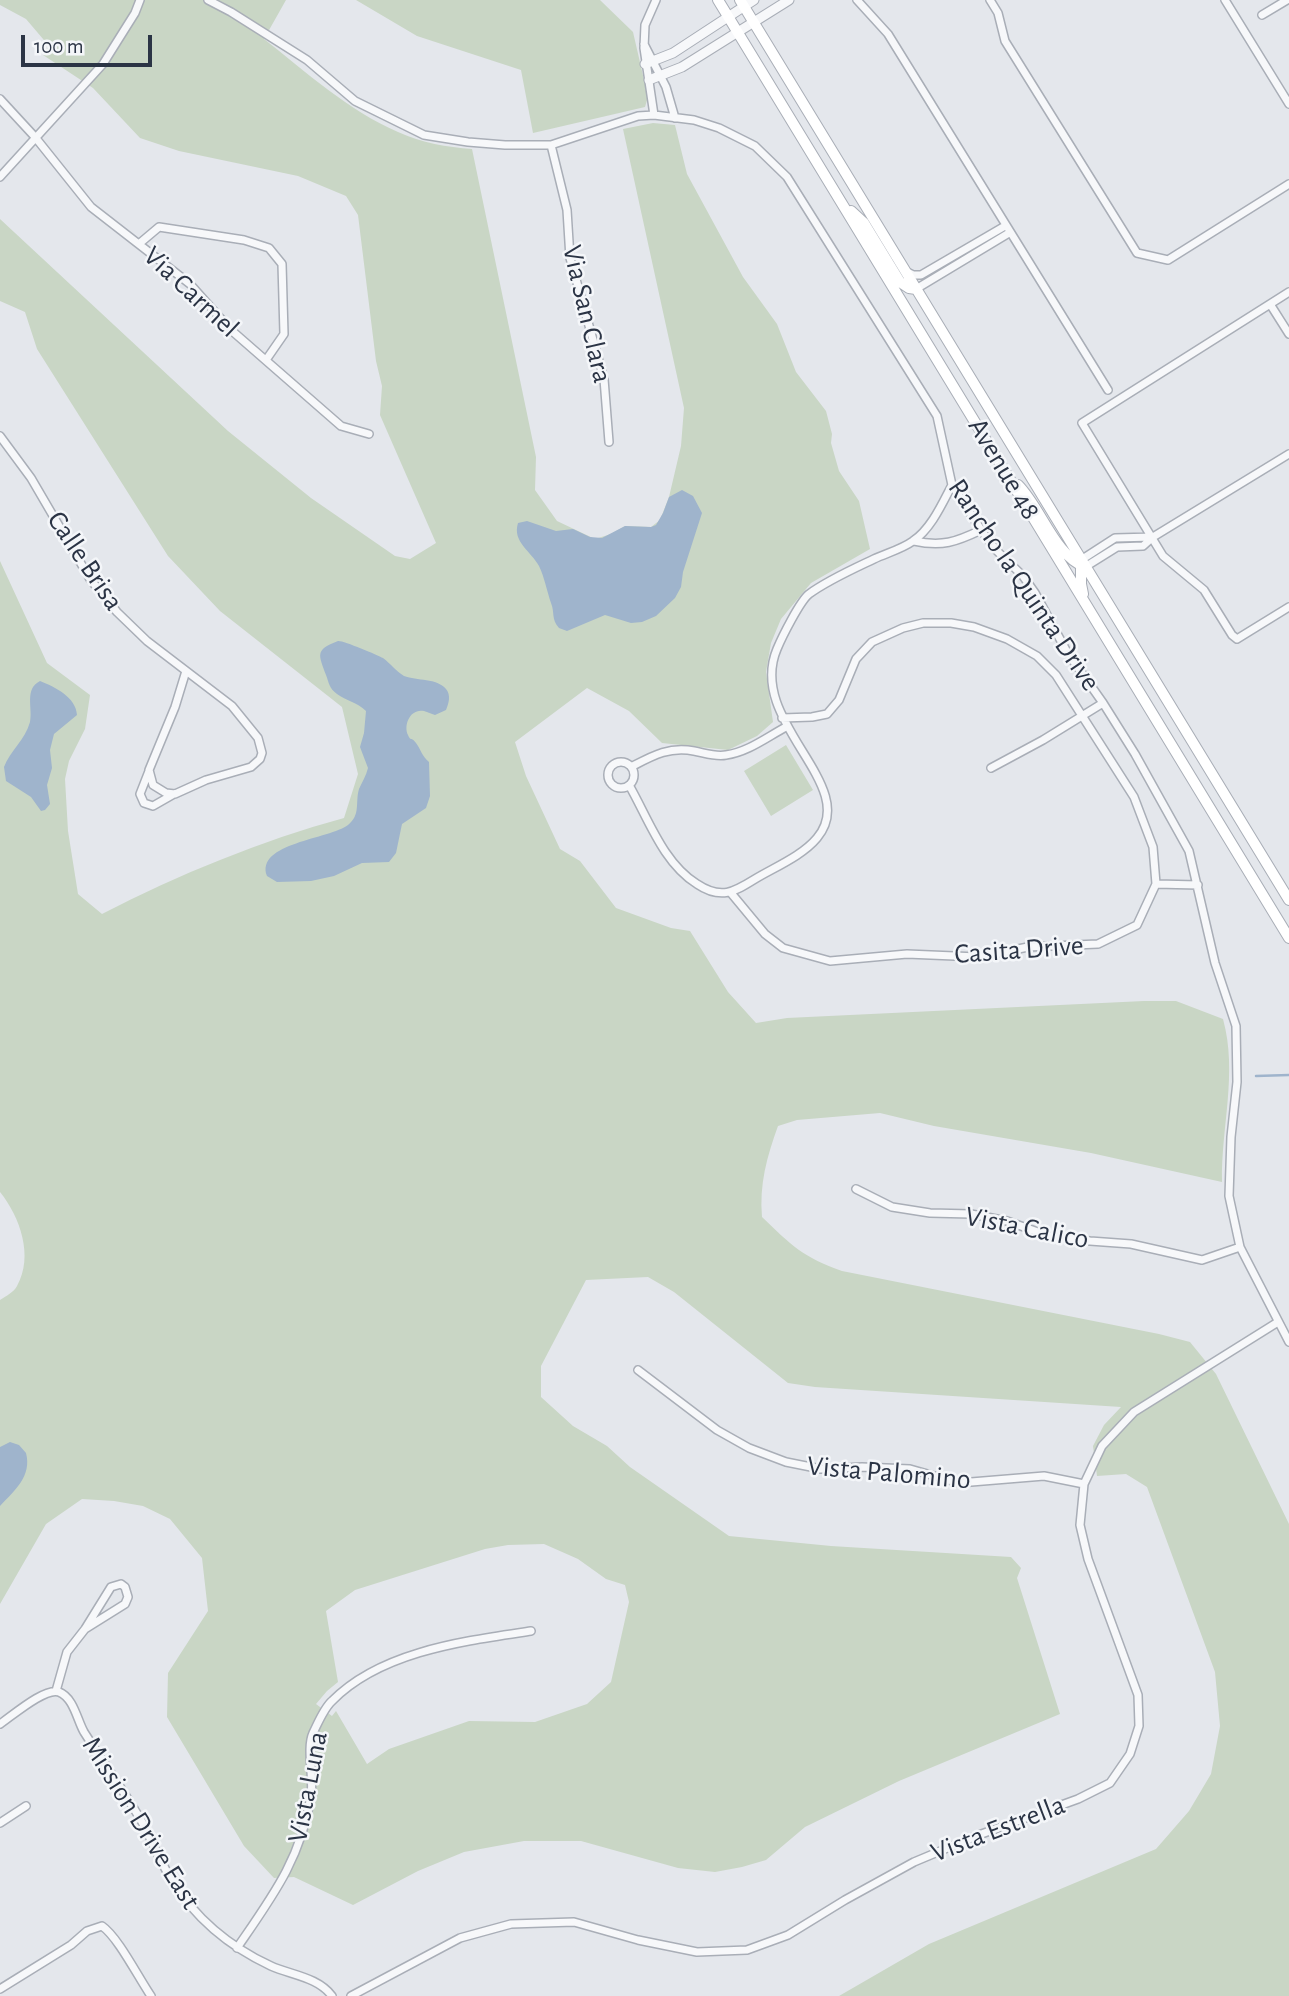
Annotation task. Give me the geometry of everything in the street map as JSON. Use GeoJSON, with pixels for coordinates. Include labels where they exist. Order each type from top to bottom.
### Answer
{"type":"FeatureCollection","features":[{"type":"Feature","properties":{"kind":"main road","name":"Avenue 48"},"geometry":{"type":"LineString","coordinates":[[718,0],[1288,932]]}},
{"type":"Feature","properties":{"kind":"main road","name":"Avenue 48"},"geometry":{"type":"LineString","coordinates":[[742,3],[1289,900]]}},
{"type":"Feature","properties":{"kind":"main road"},"geometry":{"type":"LineString","coordinates":[[843,204],[864,223],[900,282],[916,289]]}},
{"type":"Feature","properties":{"kind":"main road"},"geometry":{"type":"LineString","coordinates":[[1007,475],[1031,498],[1066,555],[1082,564],[1080,584],[1087,606]]}},
{"type":"Feature","properties":{"kind":"street"},"geometry":{"type":"LineString","coordinates":[[0,177],[35,137],[74,99],[103,64],[135,13],[140,0]]}},
{"type":"Feature","properties":{"kind":"street","name":"Rancho la Quinta Drive"},"geometry":{"type":"LineString","coordinates":[[208,0],[307,60],[355,102],[424,135],[468,142],[551,145],[638,116],[654,115],[694,120],[719,128],[755,146],[787,177],[937,416],[952,485],[996,550],[1023,576],[1067,652],[1103,703],[1189,851],[1215,963],[1236,1026],[1237,1082],[1231,1137],[1229,1196],[1240,1247],[1289,1342]]}},
{"type":"Feature","properties":{"kind":"street"},"geometry":{"type":"LineString","coordinates":[[654,115],[649,80],[650,62],[644,43],[645,25],[656,0]]}},
{"type":"Feature","properties":{"kind":"street"},"geometry":{"type":"LineString","coordinates":[[650,62],[673,54],[729,17],[742,3],[754,0]]}},
{"type":"Feature","properties":{"kind":"street"},"geometry":{"type":"LineString","coordinates":[[649,80],[682,67],[789,0]]}},
{"type":"Feature","properties":{"kind":"street"},"geometry":{"type":"LineString","coordinates":[[858,0],[888,34],[1108,390]]}},
{"type":"Feature","properties":{"kind":"street"},"geometry":{"type":"LineString","coordinates":[[990,0],[998,13],[1005,41],[1137,253],[1168,260],[1289,184]]}},
{"type":"Feature","properties":{"kind":"street"},"geometry":{"type":"LineString","coordinates":[[1225,0],[1289,104]]}},
{"type":"Feature","properties":{"kind":"street"},"geometry":{"type":"LineString","coordinates":[[1262,15],[1287,0]]}},
{"type":"Feature","properties":{"kind":"street"},"geometry":{"type":"LineString","coordinates":[[650,62],[661,75],[675,118]]}},
{"type":"Feature","properties":{"kind":"street","name":"Via Carmel"},"geometry":{"type":"LineString","coordinates":[[0,99],[92,207],[190,284],[231,330],[341,426],[369,433]]}},
{"type":"Feature","properties":{"kind":"street","name":"Via San Clara"},"geometry":{"type":"LineString","coordinates":[[551,145],[567,210],[570,258],[604,379],[609,443]]}},
{"type":"Feature","properties":{"kind":"street"},"geometry":{"type":"LineString","coordinates":[[140,243],[159,227],[244,240],[268,248],[282,264],[284,334],[266,360]]}},
{"type":"Feature","properties":{"kind":"street"},"geometry":{"type":"LineString","coordinates":[[905,271],[921,275],[1007,230]]}},
{"type":"Feature","properties":{"kind":"street"},"geometry":{"type":"LineString","coordinates":[[916,289],[1007,230]]}},
{"type":"Feature","properties":{"kind":"street"},"geometry":{"type":"LineString","coordinates":[[1289,292],[1082,423],[1163,555],[1205,590],[1227,631],[1237,639],[1289,607]]}},
{"type":"Feature","properties":{"kind":"street"},"geometry":{"type":"LineString","coordinates":[[1270,304],[1289,334]]}},
{"type":"Feature","properties":{"kind":"street","name":"Calle Brisa"},"geometry":{"type":"LineString","coordinates":[[0,436],[31,478],[90,579],[117,612],[147,641],[212,689],[247,722],[258,738],[262,753],[260,759],[251,767],[206,780],[175,794]]}},
{"type":"Feature","properties":{"kind":"street"},"geometry":{"type":"LineString","coordinates":[[1082,564],[1115,538],[1153,537],[1289,454]]}},
{"type":"Feature","properties":{"kind":"street"},"geometry":{"type":"LineString","coordinates":[[629,785],[667,854],[685,875],[700,887],[713,892],[732,893],[813,842],[827,820],[828,807],[823,786],[782,718],[771,681],[776,650],[807,596],[864,564],[914,541],[937,514],[952,485]]}},
{"type":"Feature","properties":{"kind":"street"},"geometry":{"type":"LineString","coordinates":[[914,541],[935,545],[961,539],[981,530]]}},
{"type":"Feature","properties":{"kind":"street","name":"Casita Drive"},"geometry":{"type":"LineString","coordinates":[[732,893],[765,934],[783,948],[830,961],[907,954],[978,957],[1028,947],[1098,944],[1137,925],[1156,884],[1153,847],[1134,797],[1056,675],[1037,656],[1020,645],[974,627],[937,623],[903,628],[872,642],[856,659],[839,700],[827,714],[782,718]]}},
{"type":"Feature","properties":{"kind":"street"},"geometry":{"type":"LineString","coordinates":[[175,794],[153,806],[144,803],[140,794],[186,671]]}},
{"type":"Feature","properties":{"kind":"street"},"geometry":{"type":"LineString","coordinates":[[991,768],[1103,703]]}},
{"type":"Feature","properties":{"kind":"street"},"geometry":{"type":"LineString","coordinates":[[631,767],[658,752],[674,749],[728,755],[746,749],[786,727]]}},
{"type":"Feature","properties":{"kind":"street"},"geometry":{"type":"LineString","coordinates":[[626,762],[631,767],[634,776],[629,785],[620,788],[609,781],[607,775],[611,765],[626,762]]}},
{"type":"Feature","properties":{"kind":"street"},"geometry":{"type":"LineString","coordinates":[[149,770],[153,785],[159,790],[175,794]]}},
{"type":"Feature","properties":{"kind":"street"},"geometry":{"type":"LineString","coordinates":[[1156,884],[1198,886]]}},
{"type":"Feature","properties":{"kind":"street","name":"Vista Calico"},"geometry":{"type":"LineString","coordinates":[[856,1189],[892,1207],[930,1213],[971,1214],[1007,1221],[1049,1236],[1131,1244],[1202,1260],[1240,1247]]}},
{"type":"Feature","properties":{"kind":"street","name":"Vista Estrella"},"geometry":{"type":"LineString","coordinates":[[351,1996],[460,1938],[511,1924],[574,1922],[638,1940],[697,1952],[747,1951],[788,1936],[914,1861],[1078,1799],[1110,1783],[1130,1754],[1139,1726],[1138,1695],[1088,1559],[1080,1525],[1084,1484],[1102,1446],[1134,1412],[1278,1322]]}},
{"type":"Feature","properties":{"kind":"street","name":"Vista Palomino"},"geometry":{"type":"LineString","coordinates":[[638,1370],[717,1430],[749,1448],[786,1462],[821,1469],[911,1469],[959,1483],[1044,1476],[1084,1484]]}},
{"type":"Feature","properties":{"kind":"street"},"geometry":{"type":"LineString","coordinates":[[0,1724],[46,1693],[56,1691],[67,1652],[111,1587],[121,1584],[125,1587],[128,1597],[125,1604],[85,1629]]}},
{"type":"Feature","properties":{"kind":"street","name":"Vista Luna"},"geometry":{"type":"LineString","coordinates":[[237,1948],[284,1881],[302,1838],[312,1794],[311,1736],[330,1702],[355,1682],[401,1659],[463,1641],[531,1631]]}},
{"type":"Feature","properties":{"kind":"street","name":"Mission Drive East"},"geometry":{"type":"LineString","coordinates":[[56,1691],[69,1701],[82,1730],[118,1782],[172,1880],[202,1919],[237,1948],[274,1967],[313,1981],[332,1996]]}},
{"type":"Feature","properties":{"kind":"street"},"geometry":{"type":"LineString","coordinates":[[0,1822],[26,1806]]}},
{"type":"Feature","properties":{"kind":"street"},"geometry":{"type":"LineString","coordinates":[[0,1990],[71,1945],[88,1931],[102,1926],[114,1934],[121,1950],[151,1996]]}},
{"type":"Feature","properties":{"kind":"green space"},"geometry":{"type":"Polygon","coordinates":[[[0,0],[286,0],[264,39],[328,90],[380,123],[425,142],[472,149],[536,457],[535,490],[557,521],[595,539],[625,526],[651,527],[660,520],[669,497],[681,446],[684,408],[623,129],[653,123],[675,125],[687,174],[743,277],[777,324],[796,372],[826,411],[839,471],[859,501],[870,549],[811,583],[781,619],[771,643],[766,672],[773,722],[757,736],[728,750],[662,743],[629,711],[587,688],[515,742],[526,776],[560,849],[580,861],[616,908],[671,928],[690,931],[728,992],[756,1023],[787,1018],[1144,1001],[1176,1001],[1223,1019],[1229,1080],[1222,1182],[1091,1153],[934,1126],[880,1113],[797,1120],[778,1126],[765,1171],[762,1217],[799,1250],[842,1271],[1190,1342],[1216,1374],[1289,1524],[1289,1996],[839,1996],[929,1944],[1156,1849],[1189,1811],[1211,1774],[1220,1726],[1215,1672],[1147,1487],[1126,1474],[1097,1476],[1093,1446],[1104,1425],[1121,1407],[788,1383],[674,1292],[648,1277],[586,1280],[541,1366],[541,1397],[573,1426],[607,1446],[630,1467],[729,1536],[831,1546],[1011,1557],[1021,1568],[1017,1578],[1060,1714],[899,1781],[805,1827],[766,1860],[715,1872],[678,1868],[581,1841],[524,1841],[464,1852],[418,1871],[353,1905],[294,1877],[274,1878],[244,1846],[167,1717],[168,1673],[208,1611],[202,1558],[170,1519],[143,1506],[82,1499],[46,1524],[0,1604],[0,1300],[17,1286],[22,1274],[24,1250],[19,1225],[0,1192],[0,561],[47,663],[90,695],[85,729],[69,761],[65,779],[68,831],[78,894],[102,914],[221,860],[344,818],[358,774],[342,707],[220,611],[168,556],[37,349],[25,312],[0,301],[0,219],[228,431],[311,498],[395,556],[410,559],[436,543],[380,415],[382,386],[376,361],[358,215],[346,196],[298,176],[179,151],[140,138],[93,88],[43,55],[49,46],[26,19],[0,5],[0,0]],[[544,1544],[508,1545],[485,1549],[355,1590],[326,1611],[338,1682],[316,1704],[332,1716],[336,1711],[367,1764],[389,1749],[469,1721],[535,1722],[587,1704],[611,1682],[629,1602],[625,1585],[606,1579],[578,1559],[544,1544]]]}},
{"type":"Feature","properties":{"kind":"green space"},"geometry":{"type":"Polygon","coordinates":[[[356,0],[600,0],[633,32],[648,97],[645,107],[533,133],[521,70],[417,36],[356,0]]]}},
{"type":"Feature","properties":{"kind":"green space"},"geometry":{"type":"Polygon","coordinates":[[[786,745],[813,790],[771,816],[744,771],[786,745]]]}},
{"type":"Feature","properties":{"kind":"water"},"geometry":{"type":"Polygon","coordinates":[[[682,490],[693,496],[702,513],[683,572],[681,587],[675,598],[656,616],[642,622],[631,623],[605,615],[567,631],[559,628],[554,619],[541,570],[518,536],[518,523],[527,521],[556,531],[573,529],[590,537],[602,538],[625,526],[656,525],[669,497],[682,490]]]}},
{"type":"Feature","properties":{"kind":"water"},"geometry":{"type":"Polygon","coordinates":[[[338,641],[383,658],[404,676],[432,681],[448,691],[446,710],[435,715],[424,711],[415,712],[409,718],[407,726],[409,737],[429,762],[430,796],[426,808],[402,824],[396,853],[389,862],[362,863],[334,876],[311,881],[277,882],[267,876],[266,865],[272,856],[296,843],[339,830],[352,821],[356,813],[359,789],[368,768],[360,747],[366,711],[332,690],[320,658],[325,647],[338,641]]]}},
{"type":"Feature","properties":{"kind":"water"},"geometry":{"type":"Polygon","coordinates":[[[40,681],[69,698],[77,715],[54,734],[50,750],[52,768],[47,785],[50,804],[41,811],[31,797],[6,781],[4,767],[28,728],[32,689],[40,681]]]}},
{"type":"Feature","properties":{"kind":"water"},"geometry":{"type":"Polygon","coordinates":[[[10,1442],[19,1445],[26,1453],[27,1469],[21,1482],[0,1506],[0,1447],[10,1442]]]}},
{"type":"Feature","properties":{"kind":"waterway"},"geometry":{"type":"LineString","coordinates":[[1256,1076],[1289,1075]]}}]}
